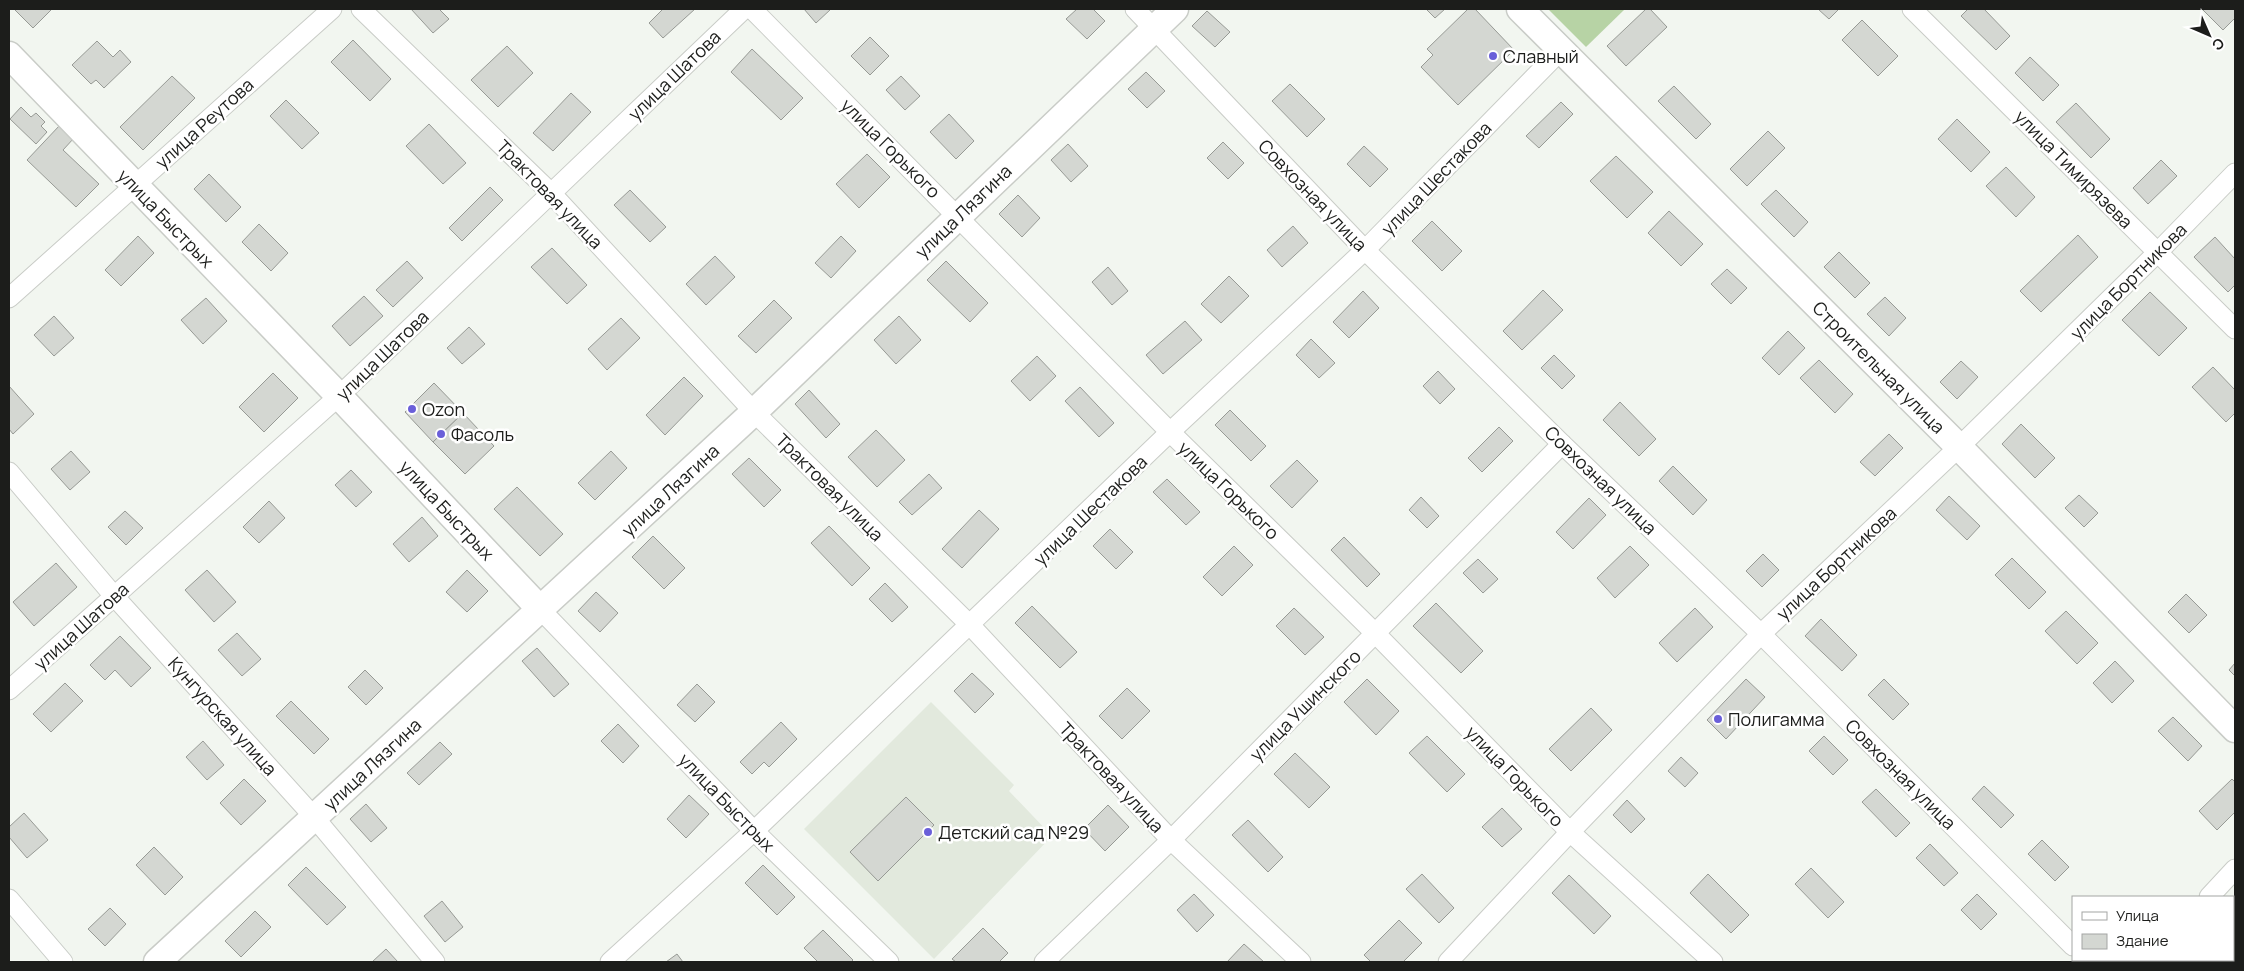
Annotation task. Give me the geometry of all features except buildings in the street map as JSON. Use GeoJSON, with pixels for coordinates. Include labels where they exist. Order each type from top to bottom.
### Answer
{"type":"FeatureCollection","features":[{"type":"Feature","properties":{"kind":"street","name":"улица Реутова"},"geometry":{"type":"LineString","coordinates":[[9,298],[332,9]]}},
{"type":"Feature","properties":{"kind":"street","name":"Трактовая улица"},"geometry":{"type":"LineString","coordinates":[[361,9],[552,193],[754,412],[970,626],[1171,840],[1301,962]]}},
{"type":"Feature","properties":{"kind":"street","name":"улица Шатова"},"geometry":{"type":"LineString","coordinates":[[9,690],[340,396],[744,9]]}},
{"type":"Feature","properties":{"kind":"street","name":"улица Горького"},"geometry":{"type":"LineString","coordinates":[[752,9],[958,215],[1170,432],[1376,634],[1570,832],[1713,962]]}},
{"type":"Feature","properties":{"kind":"street","name":"Совхозная улица"},"geometry":{"type":"LineString","coordinates":[[1135,9],[1365,250],[1562,444],[1761,634],[2072,945]]}},
{"type":"Feature","properties":{"kind":"street","name":"улица Лязгина"},"geometry":{"type":"LineString","coordinates":[[157,962],[754,412],[1174,9]]}},
{"type":"Feature","properties":{"kind":"street","name":"Строительная улица"},"geometry":{"type":"LineString","coordinates":[[1520,9],[1959,447],[2235,729]]}},
{"type":"Feature","properties":{"kind":"street","name":"улица Тимирязева"},"geometry":{"type":"LineString","coordinates":[[1912,9],[2235,329]]}},
{"type":"Feature","properties":{"kind":"street","name":"улица Шестакова"},"geometry":{"type":"LineString","coordinates":[[610,962],[754,831],[970,626],[1170,432],[1365,250],[1562,49]]}},
{"type":"Feature","properties":{"kind":"street","name":"улица Быстрых"},"geometry":{"type":"LineString","coordinates":[[9,54],[340,396],[540,609],[754,831],[888,962]]}},
{"type":"Feature","properties":{"kind":"street","name":"улица Бортникова"},"geometry":{"type":"LineString","coordinates":[[1448,962],[1761,634],[1959,447],[2158,252],[2235,173]]}},
{"type":"Feature","properties":{"kind":"street","name":"улица Ушинского"},"geometry":{"type":"LineString","coordinates":[[1044,962],[1171,840],[1562,444]]}},
{"type":"Feature","properties":{"kind":"street","name":"Кунгурская улица"},"geometry":{"type":"LineString","coordinates":[[9,472],[114,596],[314,817],[435,962]]}},
{"type":"Feature","properties":{"kind":"street"},"geometry":{"type":"LineString","coordinates":[[2210,896],[2235,869]]}},
{"type":"Feature","properties":{"kind":"street"},"geometry":{"type":"LineString","coordinates":[[9,899],[64,962]]}},
{"type":"Feature","properties":{"kind":"shaded area","name":"Детский сад №29"},"geometry":{"type":"Polygon","coordinates":[[[931,702],[1014,785],[1009,791],[1052,836],[934,959],[804,829],[931,702]]]}},
{"type":"Feature","properties":{"kind":"green space"},"geometry":{"type":"Polygon","coordinates":[[[1548,9],[1625,9],[1586,47],[1548,9]]]}},
{"type":"Feature","properties":{"kind":"place","name":"Славный"},"geometry":{"type":"Point","coordinates":[1493,56]}},
{"type":"Feature","properties":{"kind":"place","name":"Ozon"},"geometry":{"type":"Point","coordinates":[412,409]}},
{"type":"Feature","properties":{"kind":"place","name":"Фасоль"},"geometry":{"type":"Point","coordinates":[441,434]}},
{"type":"Feature","properties":{"kind":"place","name":"Полигамма"},"geometry":{"type":"Point","coordinates":[1718,719]}},
{"type":"Feature","properties":{"kind":"place","name":"Детский сад №29"},"geometry":{"type":"Point","coordinates":[928,832]}}]}
